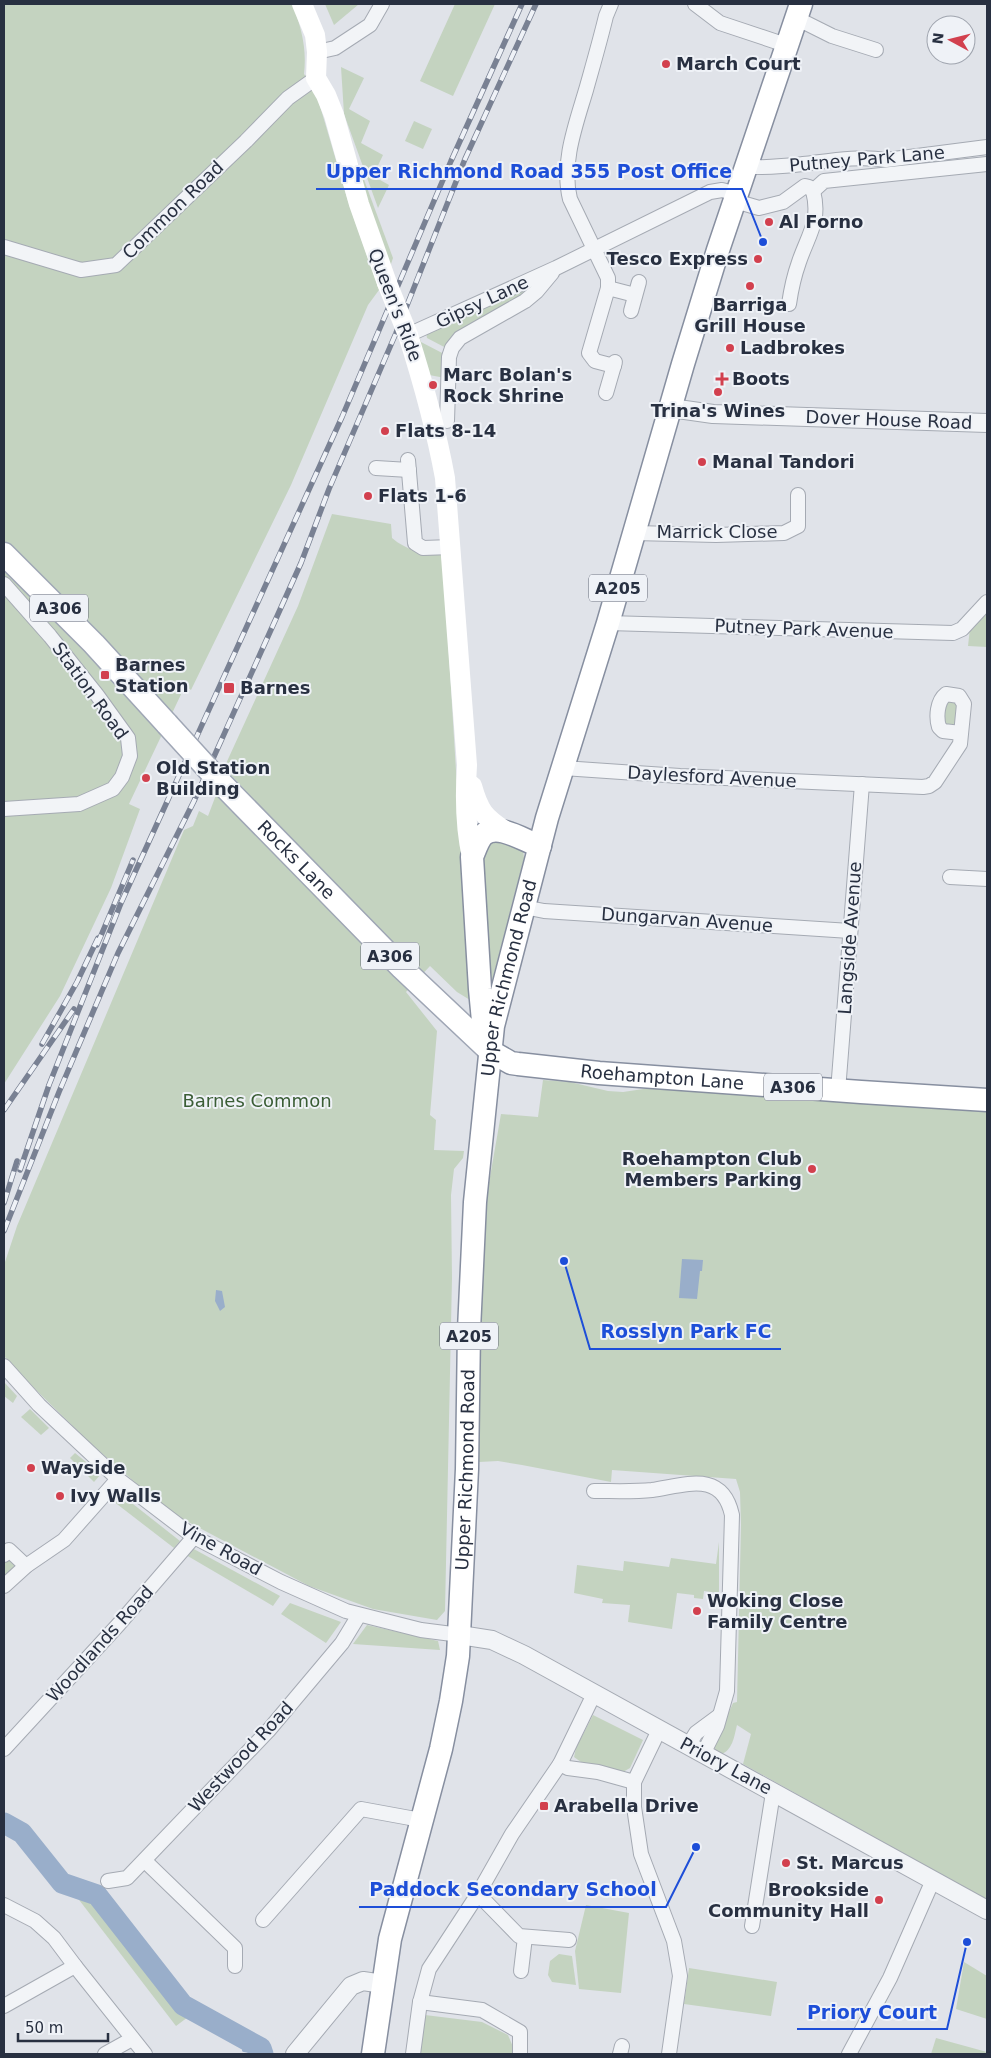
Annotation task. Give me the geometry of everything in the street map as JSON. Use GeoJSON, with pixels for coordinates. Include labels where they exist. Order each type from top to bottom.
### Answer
{"type":"FeatureCollection","features":[{"type":"Feature","properties":{"kind":"main road"},"geometry":{"type":"LineString","coordinates":[[302,4],[314,35],[318,52],[316,78]]}},
{"type":"Feature","properties":{"kind":"main road","name":"Upper Richmond Road"},"geometry":{"type":"LineString","coordinates":[[383,1984],[397,1908],[451,1701],[460,1635],[468,1469],[469,1330],[475,1202],[493,1026],[540,846],[608,623],[705,291],[798,11]]}},
{"type":"Feature","properties":{"kind":"main road","name":"Queen's Ride"},"geometry":{"type":"LineString","coordinates":[[316,78],[326,95],[334,115],[371,243],[408,335],[422,378],[445,478],[467,765],[465,787],[468,841],[472,857],[483,1021],[490,1052]]}},
{"type":"Feature","properties":{"kind":"main road","name":"Rocks Lane"},"geometry":{"type":"LineString","coordinates":[[4,554],[94,644],[232,794],[402,968],[490,1052]]}},
{"type":"Feature","properties":{"kind":"main road","name":"Queen's Ride"},"geometry":{"type":"LineString","coordinates":[[467,765],[478,806],[486,818],[518,838],[540,846]]}},
{"type":"Feature","properties":{"kind":"main road"},"geometry":{"type":"LineString","coordinates":[[472,857],[484,834],[494,830],[505,831]]}},
{"type":"Feature","properties":{"kind":"main road","name":"Roehampton Lane"},"geometry":{"type":"LineString","coordinates":[[490,1052],[511,1062],[598,1072],[838,1091],[987,1100]]}},
{"type":"Feature","properties":{"kind":"main road","name":"A205"},"geometry":{"type":"LineString","coordinates":[[373,2054],[383,1984]]}},
{"type":"Feature","properties":{"kind":"street"},"geometry":{"type":"LineString","coordinates":[[318,52],[334,49],[370,25],[382,4]]}},
{"type":"Feature","properties":{"kind":"street"},"geometry":{"type":"LineString","coordinates":[[606,393],[614,364],[595,362],[589,354],[608,288],[608,278],[570,199],[567,186],[567,166],[581,108],[611,4]]}},
{"type":"Feature","properties":{"kind":"street"},"geometry":{"type":"LineString","coordinates":[[695,4],[720,23],[786,45]]}},
{"type":"Feature","properties":{"kind":"street"},"geometry":{"type":"LineString","coordinates":[[798,11],[832,36],[876,50]]}},
{"type":"Feature","properties":{"kind":"street","name":"Common Road"},"geometry":{"type":"LineString","coordinates":[[4,247],[81,270],[116,265],[246,141],[288,98],[316,78]]}},
{"type":"Feature","properties":{"kind":"street","name":"Putney Park Lane"},"geometry":{"type":"LineString","coordinates":[[748,166],[767,168],[852,159],[873,158],[886,160],[987,147]]}},
{"type":"Feature","properties":{"kind":"street","name":"Putney Park Lane"},"geometry":{"type":"LineString","coordinates":[[736,197],[759,208],[783,202],[805,186],[813,191],[824,181],[987,164]]}},
{"type":"Feature","properties":{"kind":"street","name":"Gipsy Lane"},"geometry":{"type":"LineString","coordinates":[[408,335],[556,268],[710,192],[722,190],[736,197]]}},
{"type":"Feature","properties":{"kind":"street"},"geometry":{"type":"LineString","coordinates":[[789,304],[799,262],[815,223],[816,213],[813,191]]}},
{"type":"Feature","properties":{"kind":"street","name":"Gipsy Lane"},"geometry":{"type":"LineString","coordinates":[[447,421],[449,357],[452,348],[460,338],[525,301],[537,291],[556,268]]}},
{"type":"Feature","properties":{"kind":"street"},"geometry":{"type":"LineString","coordinates":[[608,288],[637,289],[631,311]]}},
{"type":"Feature","properties":{"kind":"street","name":"Dover House Road"},"geometry":{"type":"LineString","coordinates":[[671,408],[713,414],[987,423]]}},
{"type":"Feature","properties":{"kind":"street"},"geometry":{"type":"LineString","coordinates":[[376,468],[409,465],[415,544],[423,548],[451,547]]}},
{"type":"Feature","properties":{"kind":"street","name":"Marrick Close"},"geometry":{"type":"LineString","coordinates":[[634,532],[716,536],[784,533],[798,526],[798,495]]}},
{"type":"Feature","properties":{"kind":"street","name":"Station Road"},"geometry":{"type":"LineString","coordinates":[[4,584],[50,636],[97,695],[128,738],[130,756],[122,777],[113,789],[80,804],[4,809]]}},
{"type":"Feature","properties":{"kind":"street","name":"Putney Park Avenue"},"geometry":{"type":"LineString","coordinates":[[608,623],[953,633],[962,629],[987,602]]}},
{"type":"Feature","properties":{"kind":"street","name":"Daylesford Avenue"},"geometry":{"type":"LineString","coordinates":[[563,768],[680,776],[929,786],[934,782],[960,744],[961,733]]}},
{"type":"Feature","properties":{"kind":"street","name":"Langside Avenue"},"geometry":{"type":"LineString","coordinates":[[838,1091],[862,784]]}},
{"type":"Feature","properties":{"kind":"street"},"geometry":{"type":"LineString","coordinates":[[950,877],[987,879]]}},
{"type":"Feature","properties":{"kind":"street","name":"Dungarvan Avenue"},"geometry":{"type":"LineString","coordinates":[[524,907],[544,911],[850,931]]}},
{"type":"Feature","properties":{"kind":"street","name":"Vine Road"},"geometry":{"type":"LineString","coordinates":[[4,1366],[39,1404],[118,1479],[194,1537],[281,1582],[346,1611],[425,1631],[460,1635]]}},
{"type":"Feature","properties":{"kind":"street"},"geometry":{"type":"LineString","coordinates":[[4,1586],[26,1566],[64,1540],[118,1479]]}},
{"type":"Feature","properties":{"kind":"street"},"geometry":{"type":"LineString","coordinates":[[594,1491],[651,1490],[694,1484],[710,1486],[726,1496],[732,1515],[728,1679],[723,1706],[719,1716],[696,1733],[695,1750]]}},
{"type":"Feature","properties":{"kind":"street","name":"Woodlands Road"},"geometry":{"type":"LineString","coordinates":[[4,1748],[119,1624],[194,1537]]}},
{"type":"Feature","properties":{"kind":"street"},"geometry":{"type":"LineString","coordinates":[[4,1555],[10,1550],[26,1566]]}},
{"type":"Feature","properties":{"kind":"street","name":"Westwood Road"},"geometry":{"type":"LineString","coordinates":[[108,1881],[127,1878],[268,1731],[342,1643],[359,1615]]}},
{"type":"Feature","properties":{"kind":"street","name":"Priory Lane"},"geometry":{"type":"LineString","coordinates":[[460,1635],[490,1639],[501,1644],[987,1910]]}},
{"type":"Feature","properties":{"kind":"street"},"geometry":{"type":"LineString","coordinates":[[413,2054],[420,2002],[429,1969],[478,1894],[512,1834],[560,1764],[594,1694]]}},
{"type":"Feature","properties":{"kind":"street"},"geometry":{"type":"LineString","coordinates":[[659,1730],[634,1782],[634,1807],[641,1854],[674,1941],[680,1976],[669,2054]]}},
{"type":"Feature","properties":{"kind":"street"},"geometry":{"type":"LineString","coordinates":[[560,1764],[568,1768],[598,1772],[634,1782]]}},
{"type":"Feature","properties":{"kind":"street"},"geometry":{"type":"LineString","coordinates":[[752,1926],[772,1799],[776,1793]]}},
{"type":"Feature","properties":{"kind":"street"},"geometry":{"type":"LineString","coordinates":[[263,1920],[361,1809],[421,1820]]}},
{"type":"Feature","properties":{"kind":"street"},"geometry":{"type":"LineString","coordinates":[[145,1861],[235,1948],[235,1966]]}},
{"type":"Feature","properties":{"kind":"street"},"geometry":{"type":"LineString","coordinates":[[849,2054],[890,1978],[933,1880]]}},
{"type":"Feature","properties":{"kind":"street"},"geometry":{"type":"LineString","coordinates":[[478,1894],[519,1936],[569,1940]]}},
{"type":"Feature","properties":{"kind":"street"},"geometry":{"type":"LineString","coordinates":[[4,1905],[46,1929],[145,2054]]}},
{"type":"Feature","properties":{"kind":"street"},"geometry":{"type":"LineString","coordinates":[[521,1971],[525,1937]]}},
{"type":"Feature","properties":{"kind":"street"},"geometry":{"type":"LineString","coordinates":[[4,2006],[75,1966]]}},
{"type":"Feature","properties":{"kind":"street"},"geometry":{"type":"LineString","coordinates":[[294,2054],[351,1986],[362,1981],[383,1984]]}},
{"type":"Feature","properties":{"kind":"street"},"geometry":{"type":"LineString","coordinates":[[420,2002],[482,2010],[520,2032],[520,2054]]}},
{"type":"Feature","properties":{"kind":"street"},"geometry":{"type":"LineString","coordinates":[[105,2054],[132,2039]]}},
{"type":"Feature","properties":{"kind":"green space"},"geometry":{"type":"Polygon","coordinates":[[[4,4],[293,4],[304,47],[304,74],[315,89],[348,201],[379,290],[368,305],[291,485],[191,690],[185,686],[129,804],[140,809],[111,888],[60,996],[4,1084],[4,4]]]}},
{"type":"Feature","properties":{"kind":"green space"},"geometry":{"type":"Polygon","coordinates":[[[325,4],[359,4],[334,25],[325,4]]]}},
{"type":"Feature","properties":{"kind":"green space"},"geometry":{"type":"Polygon","coordinates":[[[455,4],[495,4],[453,96],[420,81],[455,4]]]}},
{"type":"Feature","properties":{"kind":"green space"},"geometry":{"type":"Polygon","coordinates":[[[341,67],[364,78],[349,109],[370,121],[361,143],[383,155],[373,176],[389,185],[378,208],[344,114],[341,67]]]}},
{"type":"Feature","properties":{"kind":"green space"},"geometry":{"type":"Polygon","coordinates":[[[342,120],[393,258],[389,270],[342,120]]]}},
{"type":"Feature","properties":{"kind":"green space"},"geometry":{"type":"Polygon","coordinates":[[[414,121],[432,129],[423,149],[405,141],[414,121]]]}},
{"type":"Feature","properties":{"kind":"green space"},"geometry":{"type":"Polygon","coordinates":[[[541,282],[448,349],[427,338],[426,332],[541,282]]]}},
{"type":"Feature","properties":{"kind":"green space"},"geometry":{"type":"Polygon","coordinates":[[[419,336],[421,342],[446,355],[445,378],[424,374],[419,336]]]}},
{"type":"Feature","properties":{"kind":"green space","name":"Barnes Common"},"geometry":{"type":"Polygon","coordinates":[[[332,514],[391,524],[392,538],[403,546],[415,551],[441,555],[444,574],[470,1000],[457,992],[430,966],[406,992],[437,1031],[430,1115],[436,1120],[434,1150],[464,1151],[463,1158],[454,1169],[451,1195],[452,1278],[445,1611],[437,1620],[373,1609],[309,1586],[177,1516],[89,1442],[4,1356],[4,1265],[17,1226],[184,830],[193,826],[199,811],[208,816],[216,795],[232,812],[244,789],[224,768],[298,606],[332,514]]]}},
{"type":"Feature","properties":{"kind":"green space"},"geometry":{"type":"Polygon","coordinates":[[[987,611],[987,647],[968,646],[970,628],[987,611]]]}},
{"type":"Feature","properties":{"kind":"green space"},"geometry":{"type":"Polygon","coordinates":[[[948,700],[957,701],[959,707],[959,714],[954,728],[945,727],[943,707],[948,700]]]}},
{"type":"Feature","properties":{"kind":"green space"},"geometry":{"type":"Polygon","coordinates":[[[495,839],[523,849],[524,858],[491,985],[479,860],[484,843],[495,839]]]}},
{"type":"Feature","properties":{"kind":"green space"},"geometry":{"type":"Polygon","coordinates":[[[543,1080],[570,1082],[608,1091],[623,1092],[650,1088],[987,1112],[987,1900],[743,1764],[751,1734],[737,1725],[728,1750],[720,1755],[715,1751],[715,1743],[733,1703],[737,1702],[741,1525],[740,1492],[736,1479],[612,1470],[611,1482],[498,1461],[479,1462],[480,1327],[487,1194],[501,1114],[538,1117],[543,1080]]]}},
{"type":"Feature","properties":{"kind":"green space"},"geometry":{"type":"Polygon","coordinates":[[[4,1382],[17,1396],[13,1403],[4,1396],[4,1382]]]}},
{"type":"Feature","properties":{"kind":"green space"},"geometry":{"type":"Polygon","coordinates":[[[30,1409],[49,1428],[41,1435],[21,1417],[30,1409]]]}},
{"type":"Feature","properties":{"kind":"green space"},"geometry":{"type":"Polygon","coordinates":[[[75,1453],[101,1474],[94,1482],[70,1458],[75,1453]]]}},
{"type":"Feature","properties":{"kind":"green space"},"geometry":{"type":"Polygon","coordinates":[[[119,1493],[180,1541],[174,1548],[113,1501],[119,1493]]]}},
{"type":"Feature","properties":{"kind":"green space"},"geometry":{"type":"Polygon","coordinates":[[[719,1542],[719,1593],[704,1591],[703,1599],[694,1598],[694,1595],[677,1593],[672,1629],[628,1622],[630,1605],[602,1603],[603,1599],[574,1593],[577,1565],[623,1571],[624,1561],[669,1567],[671,1558],[716,1564],[719,1542]]]}},
{"type":"Feature","properties":{"kind":"green space"},"geometry":{"type":"Polygon","coordinates":[[[192,1548],[280,1596],[273,1606],[186,1555],[192,1548]]]}},
{"type":"Feature","properties":{"kind":"green space"},"geometry":{"type":"Polygon","coordinates":[[[9,1556],[19,1566],[4,1580],[4,1561],[9,1556]]]}},
{"type":"Feature","properties":{"kind":"green space"},"geometry":{"type":"Polygon","coordinates":[[[290,1603],[341,1622],[326,1643],[281,1614],[290,1603]]]}},
{"type":"Feature","properties":{"kind":"green space"},"geometry":{"type":"Polygon","coordinates":[[[367,1625],[438,1641],[440,1650],[353,1644],[367,1625]]]}},
{"type":"Feature","properties":{"kind":"green space"},"geometry":{"type":"Polygon","coordinates":[[[593,1715],[643,1740],[630,1768],[623,1772],[581,1762],[574,1757],[576,1748],[593,1715]]]}},
{"type":"Feature","properties":{"kind":"green space"},"geometry":{"type":"Polygon","coordinates":[[[73,1892],[97,1898],[188,2017],[176,2026],[73,1892]]]}},
{"type":"Feature","properties":{"kind":"green space"},"geometry":{"type":"Polygon","coordinates":[[[586,1905],[629,1913],[621,1993],[579,1989],[575,1951],[586,1905]]]}},
{"type":"Feature","properties":{"kind":"green space"},"geometry":{"type":"Polygon","coordinates":[[[559,1954],[572,1956],[576,1985],[552,1982],[548,1975],[550,1961],[559,1954]]]}},
{"type":"Feature","properties":{"kind":"green space"},"geometry":{"type":"Polygon","coordinates":[[[964,1962],[987,1976],[987,2019],[956,2009],[964,1962]]]}},
{"type":"Feature","properties":{"kind":"green space"},"geometry":{"type":"Polygon","coordinates":[[[689,1968],[777,1982],[771,2016],[684,2004],[689,1968]]]}},
{"type":"Feature","properties":{"kind":"green space"},"geometry":{"type":"Polygon","coordinates":[[[425,2015],[482,2022],[508,2035],[516,2054],[419,2054],[425,2015]]]}},
{"type":"Feature","properties":{"kind":"green space"},"geometry":{"type":"Polygon","coordinates":[[[936,2038],[987,2052],[987,2054],[931,2054],[936,2038]]]}},
{"type":"Feature","properties":{"kind":"water"},"geometry":{"type":"Polygon","coordinates":[[[682,1259],[703,1260],[697,1299],[679,1298],[682,1259]]]}},
{"type":"Feature","properties":{"kind":"water"},"geometry":{"type":"Polygon","coordinates":[[[216,1290],[222,1291],[225,1307],[220,1311],[215,1301],[216,1290]]]}},
{"type":"Feature","properties":{"kind":"waterway"},"geometry":{"type":"LineString","coordinates":[[4,1823],[22,1833],[62,1883],[97,1895],[183,2005],[261,2048],[263,2054]]}},
{"type":"Feature","properties":{"kind":"waterway"},"geometry":{"type":"LineString","coordinates":[[244,2050],[254,2054]]}},
{"type":"Feature","properties":{"kind":"railway"},"geometry":{"type":"LineString","coordinates":[[20,1170],[49,1085],[121,903],[342,417],[451,161],[522,4]]}},
{"type":"Feature","properties":{"kind":"railway"},"geometry":{"type":"LineString","coordinates":[[4,1231],[59,1092],[118,953],[194,801],[301,563],[329,489],[396,333],[465,159],[536,4]]}},
{"type":"Feature","properties":{"kind":"railway"},"geometry":{"type":"LineString","coordinates":[[97,945],[133,860]]}},
{"type":"Feature","properties":{"kind":"railway"},"geometry":{"type":"LineString","coordinates":[[42,1044],[77,982],[98,938]]}},
{"type":"Feature","properties":{"kind":"railway"},"geometry":{"type":"LineString","coordinates":[[4,1110],[74,1009]]}},
{"type":"Feature","properties":{"kind":"railway"},"geometry":{"type":"LineString","coordinates":[[4,1203],[17,1161]]}},
{"type":"Feature","properties":{"kind":"place","name":"March Court"},"geometry":{"type":"Point","coordinates":[666,64]}},
{"type":"Feature","properties":{"kind":"place","name":"Al Forno"},"geometry":{"type":"Point","coordinates":[769,222]}},
{"type":"Feature","properties":{"kind":"place","name":"Upper Richmond Road 355 Post Office"},"geometry":{"type":"Point","coordinates":[763,242]}},
{"type":"Feature","properties":{"kind":"place","name":"Tesco Express"},"geometry":{"type":"Point","coordinates":[758,259]}},
{"type":"Feature","properties":{"kind":"place","name":"Barriga Grill House"},"geometry":{"type":"Point","coordinates":[750,286]}},
{"type":"Feature","properties":{"kind":"place","name":"Ladbrokes"},"geometry":{"type":"Point","coordinates":[730,348]}},
{"type":"Feature","properties":{"kind":"place","name":"Boots"},"geometry":{"type":"Point","coordinates":[722,379]}},
{"type":"Feature","properties":{"kind":"place","name":"Marc Bolan's Rock Shrine"},"geometry":{"type":"Point","coordinates":[433,385]}},
{"type":"Feature","properties":{"kind":"place","name":"Trina's Wines"},"geometry":{"type":"Point","coordinates":[718,392]}},
{"type":"Feature","properties":{"kind":"place","name":"Flats 8-14"},"geometry":{"type":"Point","coordinates":[385,431]}},
{"type":"Feature","properties":{"kind":"place","name":"Manal Tandori"},"geometry":{"type":"Point","coordinates":[702,462]}},
{"type":"Feature","properties":{"kind":"place","name":"Flats 1-6"},"geometry":{"type":"Point","coordinates":[368,496]}},
{"type":"Feature","properties":{"kind":"place","name":"Barnes Station"},"geometry":{"type":"Point","coordinates":[105,675]}},
{"type":"Feature","properties":{"kind":"place","name":"Barnes"},"geometry":{"type":"Point","coordinates":[229,688]}},
{"type":"Feature","properties":{"kind":"place","name":"Old Station Building"},"geometry":{"type":"Point","coordinates":[146,778]}},
{"type":"Feature","properties":{"kind":"place","name":"Roehampton Club Members Parking"},"geometry":{"type":"Point","coordinates":[812,1169]}},
{"type":"Feature","properties":{"kind":"place","name":"Rosslyn Park FC"},"geometry":{"type":"Point","coordinates":[564,1261]}},
{"type":"Feature","properties":{"kind":"place","name":"Wayside"},"geometry":{"type":"Point","coordinates":[31,1468]}},
{"type":"Feature","properties":{"kind":"place","name":"Ivy Walls"},"geometry":{"type":"Point","coordinates":[60,1496]}},
{"type":"Feature","properties":{"kind":"place","name":"Woking Close Family Centre"},"geometry":{"type":"Point","coordinates":[697,1611]}},
{"type":"Feature","properties":{"kind":"place","name":"Arabella Drive"},"geometry":{"type":"Point","coordinates":[544,1806]}},
{"type":"Feature","properties":{"kind":"place","name":"Paddock Secondary School"},"geometry":{"type":"Point","coordinates":[696,1847]}},
{"type":"Feature","properties":{"kind":"place","name":"St. Marcus"},"geometry":{"type":"Point","coordinates":[786,1863]}},
{"type":"Feature","properties":{"kind":"place","name":"Brookside Community Hall"},"geometry":{"type":"Point","coordinates":[879,1900]}},
{"type":"Feature","properties":{"kind":"place","name":"Priory Court"},"geometry":{"type":"Point","coordinates":[967,1942]}}]}
